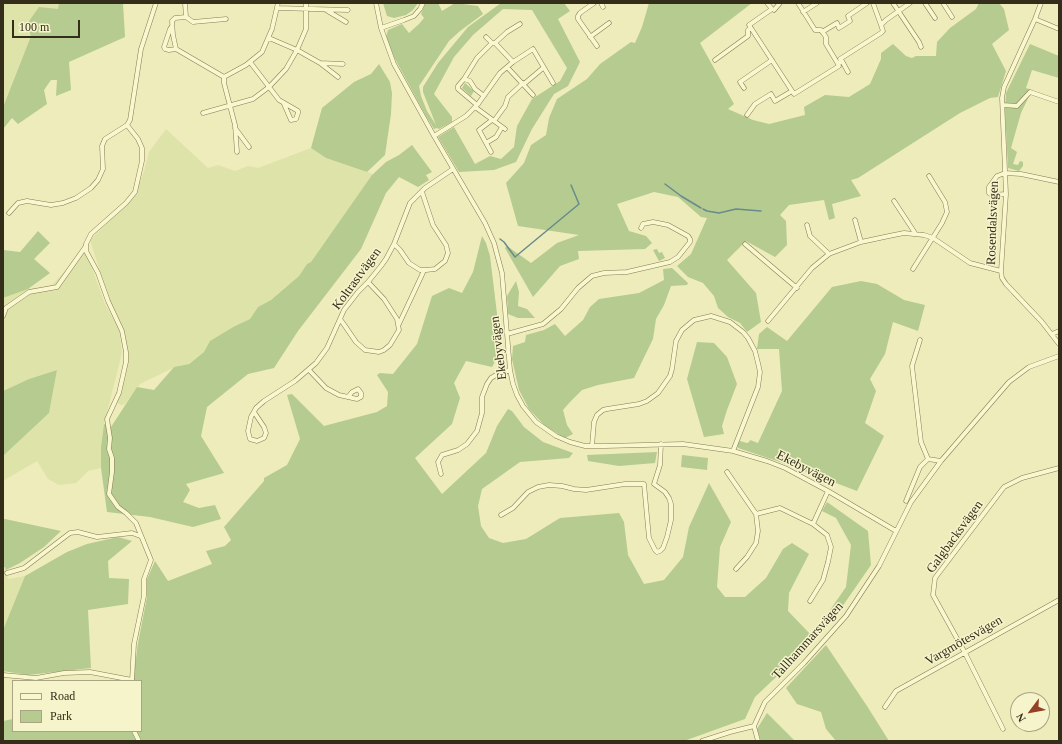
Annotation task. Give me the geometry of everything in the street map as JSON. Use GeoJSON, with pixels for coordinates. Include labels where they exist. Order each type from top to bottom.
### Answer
{"type":"FeatureCollection","features":[{"type":"Feature","properties":{"kind":"street"},"geometry":{"type":"LineString","coordinates":[[9,213],[18,203],[27,201],[51,205],[63,203],[76,198],[91,188],[98,180],[103,169],[102,146],[105,140],[127,125],[132,115],[141,49],[156,3]]}},
{"type":"Feature","properties":{"kind":"street"},"geometry":{"type":"LineString","coordinates":[[185,3],[186,17]]}},
{"type":"Feature","properties":{"kind":"street"},"geometry":{"type":"LineString","coordinates":[[203,112],[253,100],[269,87],[286,69],[306,29],[306,3]]}},
{"type":"Feature","properties":{"kind":"street","name":"Ekebyvägen"},"geometry":{"type":"LineString","coordinates":[[376,3],[381,28],[394,64],[485,223],[494,243],[502,273],[510,370],[517,395],[523,406],[536,422],[556,436],[570,442],[592,446],[684,444],[733,451],[766,461],[785,468],[828,491],[896,532]]}},
{"type":"Feature","properties":{"kind":"street"},"geometry":{"type":"LineString","coordinates":[[381,28],[414,16],[423,3]]}},
{"type":"Feature","properties":{"kind":"street"},"geometry":{"type":"LineString","coordinates":[[594,3],[578,16],[578,19],[597,46]]}},
{"type":"Feature","properties":{"kind":"street"},"geometry":{"type":"LineString","coordinates":[[768,3],[773,10]]}},
{"type":"Feature","properties":{"kind":"street"},"geometry":{"type":"LineString","coordinates":[[780,3],[773,10],[749,24],[794,94],[839,66],[840,59],[881,34],[883,31],[873,3]]}},
{"type":"Feature","properties":{"kind":"street"},"geometry":{"type":"LineString","coordinates":[[798,3],[815,30],[820,29],[826,37],[826,44],[848,72]]}},
{"type":"Feature","properties":{"kind":"street"},"geometry":{"type":"LineString","coordinates":[[803,12],[817,3]]}},
{"type":"Feature","properties":{"kind":"street"},"geometry":{"type":"LineString","coordinates":[[822,32],[837,23],[839,28],[850,21],[848,16],[867,3]]}},
{"type":"Feature","properties":{"kind":"street"},"geometry":{"type":"LineString","coordinates":[[893,3],[921,47]]}},
{"type":"Feature","properties":{"kind":"street"},"geometry":{"type":"LineString","coordinates":[[881,25],[910,3]]}},
{"type":"Feature","properties":{"kind":"street"},"geometry":{"type":"LineString","coordinates":[[925,3],[935,18]]}},
{"type":"Feature","properties":{"kind":"street"},"geometry":{"type":"LineString","coordinates":[[943,3],[952,17]]}},
{"type":"Feature","properties":{"kind":"street","name":"Rosendalsvägen"},"geometry":{"type":"LineString","coordinates":[[1041,3],[1035,19],[1007,77],[1004,87],[1003,105],[1006,194],[1001,270],[1002,278],[1012,292],[1028,307],[1059,344]]}},
{"type":"Feature","properties":{"kind":"street"},"geometry":{"type":"LineString","coordinates":[[224,76],[250,62],[262,52],[269,38],[278,5],[306,9],[348,10]]}},
{"type":"Feature","properties":{"kind":"street"},"geometry":{"type":"LineString","coordinates":[[326,10],[346,22]]}},
{"type":"Feature","properties":{"kind":"street"},"geometry":{"type":"LineString","coordinates":[[224,76],[176,49],[169,50],[165,49],[164,47],[172,26],[172,21],[175,18],[186,17],[193,22],[226,19]]}},
{"type":"Feature","properties":{"kind":"street"},"geometry":{"type":"LineString","coordinates":[[1035,19],[1059,29]]}},
{"type":"Feature","properties":{"kind":"street"},"geometry":{"type":"LineString","coordinates":[[590,37],[609,23]]}},
{"type":"Feature","properties":{"kind":"street"},"geometry":{"type":"LineString","coordinates":[[486,143],[496,137],[504,128],[476,106],[458,89],[458,86],[477,58],[499,38],[520,24]]}},
{"type":"Feature","properties":{"kind":"street"},"geometry":{"type":"LineString","coordinates":[[172,26],[176,49]]}},
{"type":"Feature","properties":{"kind":"street"},"geometry":{"type":"LineString","coordinates":[[715,60],[748,36],[748,30],[751,28]]}},
{"type":"Feature","properties":{"kind":"street"},"geometry":{"type":"LineString","coordinates":[[486,37],[513,62]]}},
{"type":"Feature","properties":{"kind":"street"},"geometry":{"type":"LineString","coordinates":[[269,38],[320,63],[338,77]]}},
{"type":"Feature","properties":{"kind":"street"},"geometry":{"type":"LineString","coordinates":[[434,136],[466,116],[484,96],[493,81],[513,62],[533,49],[553,83]]}},
{"type":"Feature","properties":{"kind":"street"},"geometry":{"type":"LineString","coordinates":[[744,88],[740,82],[772,60]]}},
{"type":"Feature","properties":{"kind":"street"},"geometry":{"type":"LineString","coordinates":[[250,62],[279,100],[284,104]]}},
{"type":"Feature","properties":{"kind":"street"},"geometry":{"type":"LineString","coordinates":[[320,63],[344,64]]}},
{"type":"Feature","properties":{"kind":"street"},"geometry":{"type":"LineString","coordinates":[[507,67],[533,95]]}},
{"type":"Feature","properties":{"kind":"street"},"geometry":{"type":"LineString","coordinates":[[491,152],[479,130],[493,120],[505,106],[508,97],[523,83],[543,68]]}},
{"type":"Feature","properties":{"kind":"street"},"geometry":{"type":"LineString","coordinates":[[224,76],[224,83],[236,128],[237,152]]}},
{"type":"Feature","properties":{"kind":"street"},"geometry":{"type":"LineString","coordinates":[[464,79],[470,81],[484,96]]}},
{"type":"Feature","properties":{"kind":"street"},"geometry":{"type":"LineString","coordinates":[[747,115],[755,104],[771,94],[775,101],[792,91]]}},
{"type":"Feature","properties":{"kind":"street"},"geometry":{"type":"LineString","coordinates":[[1003,105],[1017,106],[1030,92],[1059,102]]}},
{"type":"Feature","properties":{"kind":"street"},"geometry":{"type":"LineString","coordinates":[[3,675],[36,678],[64,673],[90,672],[132,680],[134,644],[144,596],[144,579],[151,560],[136,523],[118,507],[109,494],[112,458],[109,449],[110,438],[107,419],[119,393],[126,362],[126,352],[122,331],[108,301],[98,273],[86,252],[86,240],[90,234],[126,203],[135,192],[141,166],[142,148],[138,139],[127,125]]}},
{"type":"Feature","properties":{"kind":"street"},"geometry":{"type":"LineString","coordinates":[[236,128],[249,147]]}},
{"type":"Feature","properties":{"kind":"street","name":"Koltrastvägen"},"geometry":{"type":"LineString","coordinates":[[254,412],[264,427],[266,433],[264,438],[257,441],[252,440],[248,435],[248,425],[254,412],[256,408],[309,370],[326,348],[348,304],[381,266],[394,244],[414,198],[453,169]]}},
{"type":"Feature","properties":{"kind":"street"},"geometry":{"type":"LineString","coordinates":[[1006,194],[992,195],[989,193],[989,187],[997,176],[1005,172],[1059,182]]}},
{"type":"Feature","properties":{"kind":"street"},"geometry":{"type":"LineString","coordinates":[[913,269],[942,223],[946,212],[945,202],[929,176]]}},
{"type":"Feature","properties":{"kind":"street"},"geometry":{"type":"LineString","coordinates":[[394,244],[409,263],[416,268],[424,270],[435,269],[445,261],[448,253],[446,245],[430,218],[427,203],[422,192]]}},
{"type":"Feature","properties":{"kind":"street"},"geometry":{"type":"LineString","coordinates":[[894,201],[915,233]]}},
{"type":"Feature","properties":{"kind":"street"},"geometry":{"type":"LineString","coordinates":[[855,220],[861,242]]}},
{"type":"Feature","properties":{"kind":"street"},"geometry":{"type":"LineString","coordinates":[[507,334],[543,324],[562,309],[578,288],[592,276],[604,273],[627,272],[670,262],[678,257],[690,242],[688,236],[668,225],[653,222],[643,224],[641,228]]}},
{"type":"Feature","properties":{"kind":"street"},"geometry":{"type":"LineString","coordinates":[[807,225],[810,236],[829,254]]}},
{"type":"Feature","properties":{"kind":"street"},"geometry":{"type":"LineString","coordinates":[[768,321],[797,288],[812,268],[829,254],[861,242],[904,233],[915,233],[933,238],[970,262],[1001,270]]}},
{"type":"Feature","properties":{"kind":"street"},"geometry":{"type":"LineString","coordinates":[[745,244],[797,288]]}},
{"type":"Feature","properties":{"kind":"street"},"geometry":{"type":"LineString","coordinates":[[3,316],[6,308],[28,292],[57,287],[86,246]]}},
{"type":"Feature","properties":{"kind":"street"},"geometry":{"type":"LineString","coordinates":[[340,319],[358,345],[370,351],[379,352],[387,348],[397,335],[399,325],[424,270]]}},
{"type":"Feature","properties":{"kind":"street"},"geometry":{"type":"LineString","coordinates":[[368,282],[384,299],[397,319],[399,325]]}},
{"type":"Feature","properties":{"kind":"street"},"geometry":{"type":"LineString","coordinates":[[592,446],[594,422],[598,415],[603,410],[639,404],[647,401],[658,393],[670,376],[676,341],[682,330],[694,320],[711,316],[730,322],[740,330],[751,343],[755,351],[760,372],[758,387],[733,451]]}},
{"type":"Feature","properties":{"kind":"street"},"geometry":{"type":"LineString","coordinates":[[1052,334],[1059,331]]}},
{"type":"Feature","properties":{"kind":"street"},"geometry":{"type":"LineString","coordinates":[[920,340],[912,366],[921,442],[928,459]]}},
{"type":"Feature","properties":{"kind":"street","name":"Tallhammarsvägen"},"geometry":{"type":"LineString","coordinates":[[754,726],[765,702],[846,616],[880,566],[911,502],[940,461],[1009,382],[1028,367],[1059,356]]}},
{"type":"Feature","properties":{"kind":"street"},"geometry":{"type":"LineString","coordinates":[[309,370],[326,388],[339,395],[348,397]]}},
{"type":"Feature","properties":{"kind":"street"},"geometry":{"type":"LineString","coordinates":[[441,474],[438,462],[442,455],[458,450],[467,444],[477,431],[482,413],[482,397],[487,384],[491,378],[510,370]]}},
{"type":"Feature","properties":{"kind":"street"},"geometry":{"type":"LineString","coordinates":[[654,484],[660,465],[661,444]]}},
{"type":"Feature","properties":{"kind":"street"},"geometry":{"type":"LineString","coordinates":[[928,459],[940,461]]}},
{"type":"Feature","properties":{"kind":"street"},"geometry":{"type":"LineString","coordinates":[[906,501],[920,467],[928,459]]}},
{"type":"Feature","properties":{"kind":"street","name":"Galgbacksvägen"},"geometry":{"type":"LineString","coordinates":[[1003,729],[965,653],[933,595],[935,578],[1004,487],[1022,478],[1059,468]]}},
{"type":"Feature","properties":{"kind":"street"},"geometry":{"type":"LineString","coordinates":[[730,474],[756,514],[758,531],[756,543],[748,557],[736,569]]}},
{"type":"Feature","properties":{"kind":"street"},"geometry":{"type":"LineString","coordinates":[[502,515],[513,508],[528,492],[538,487],[549,485],[586,490],[625,484],[644,484],[654,484],[665,492],[671,504],[671,520],[667,537],[663,548],[658,552],[652,545],[649,538],[644,484]]}},
{"type":"Feature","properties":{"kind":"street"},"geometry":{"type":"LineString","coordinates":[[814,524],[828,491]]}},
{"type":"Feature","properties":{"kind":"street"},"geometry":{"type":"LineString","coordinates":[[756,514],[780,508],[814,524],[827,536],[831,547],[823,580],[810,601]]}},
{"type":"Feature","properties":{"kind":"street"},"geometry":{"type":"LineString","coordinates":[[7,573],[24,568],[70,533],[78,532],[97,537],[132,533],[140,536]]}},
{"type":"Feature","properties":{"kind":"street","name":"Vargmötesvägen"},"geometry":{"type":"LineString","coordinates":[[885,706],[896,691],[1059,600]]}},
{"type":"Feature","properties":{"kind":"street"},"geometry":{"type":"LineString","coordinates":[[702,741],[754,726],[758,741]]}},
{"type":"Feature","properties":{"kind":"street"},"geometry":{"type":"LineString","coordinates":[[134,732],[139,741]]}},
{"type":"Feature","properties":{"kind":"green space"},"geometry":{"type":"Polygon","coordinates":[[[3,3],[59,3],[59,9],[31,36],[3,106],[3,3]]]}},
{"type":"Feature","properties":{"kind":"green space"},"geometry":{"type":"Polygon","coordinates":[[[59,3],[123,3],[125,37],[69,62],[71,90],[56,96],[57,80],[51,80],[44,90],[47,104],[18,124],[12,118],[3,129],[3,107],[31,36],[27,24],[39,7],[58,9],[59,3]]]}},
{"type":"Feature","properties":{"kind":"green space"},"geometry":{"type":"Polygon","coordinates":[[[383,3],[418,3],[413,10],[406,15],[394,18],[387,16],[383,3]]]}},
{"type":"Feature","properties":{"kind":"green space"},"geometry":{"type":"Polygon","coordinates":[[[425,3],[438,3],[442,11],[455,3],[478,6],[483,14],[449,41],[419,86],[427,111],[436,125],[423,92],[423,87],[438,63],[468,27],[501,3],[564,3],[570,11],[558,19],[580,62],[568,86],[554,94],[532,129],[516,162],[494,170],[459,172],[438,137],[454,127],[475,164],[490,156],[501,159],[514,147],[517,126],[532,99],[560,81],[567,68],[532,10],[503,9],[473,35],[454,57],[434,94],[452,117],[452,122],[439,129],[434,129],[395,59],[386,37],[388,30],[402,24],[409,33],[424,18],[421,14],[425,3]]]}},
{"type":"Feature","properties":{"kind":"green space"},"geometry":{"type":"Polygon","coordinates":[[[649,3],[752,3],[700,43],[734,104],[728,109],[753,120],[769,124],[805,115],[804,107],[825,95],[849,97],[870,84],[881,59],[881,53],[893,44],[906,56],[912,58],[916,56],[936,56],[937,42],[950,28],[976,9],[979,3],[999,3],[1004,9],[1009,30],[992,44],[1006,71],[998,97],[990,98],[960,113],[858,178],[851,180],[861,196],[832,204],[835,218],[829,220],[824,200],[789,205],[780,215],[786,221],[787,245],[775,257],[746,241],[727,260],[756,293],[761,322],[747,332],[740,323],[728,317],[718,308],[714,296],[703,283],[688,277],[677,266],[691,254],[707,218],[701,217],[678,197],[654,192],[617,204],[629,231],[646,236],[652,243],[645,249],[578,251],[579,259],[560,266],[533,297],[505,248],[507,246],[531,263],[557,243],[579,235],[518,226],[506,183],[524,163],[531,145],[546,135],[549,118],[557,99],[587,79],[600,64],[631,42],[635,43],[642,27],[649,3]]]}},
{"type":"Feature","properties":{"kind":"green space"},"geometry":{"type":"Polygon","coordinates":[[[1030,44],[1059,56],[1059,78],[1032,70],[1026,88],[1032,90],[1021,113],[1011,148],[1017,152],[1013,164],[1018,165],[1020,161],[1023,162],[1023,166],[1019,171],[1008,168],[1005,110],[1006,93],[1030,44]]]}},
{"type":"Feature","properties":{"kind":"green space"},"geometry":{"type":"Polygon","coordinates":[[[379,64],[390,82],[392,93],[391,114],[385,155],[367,172],[326,158],[311,148],[322,108],[354,82],[371,74],[379,64]]]}},
{"type":"Feature","properties":{"kind":"green space"},"geometry":{"type":"Polygon","coordinates":[[[465,83],[474,91],[471,96],[462,88],[465,83]]]}},
{"type":"Feature","properties":{"kind":"green space"},"geometry":{"type":"Polygon","coordinates":[[[166,129],[208,168],[218,165],[235,171],[248,166],[258,168],[311,148],[326,158],[373,174],[311,262],[307,264],[299,276],[271,300],[258,307],[250,319],[235,326],[206,351],[188,364],[175,367],[140,384],[125,404],[121,405],[116,402],[126,352],[124,334],[110,303],[90,240],[134,197],[144,171],[149,152],[166,129]]]}},
{"type":"Feature","properties":{"kind":"green space"},"geometry":{"type":"Polygon","coordinates":[[[412,145],[432,172],[426,175],[429,180],[418,187],[399,177],[386,193],[361,249],[298,331],[274,368],[248,374],[207,407],[201,436],[224,473],[186,484],[190,490],[183,502],[199,508],[215,505],[221,519],[193,527],[150,517],[107,512],[101,468],[101,447],[104,424],[111,427],[137,387],[154,390],[174,367],[189,364],[204,352],[210,341],[250,319],[258,307],[271,300],[299,276],[307,264],[311,262],[372,175],[386,162],[399,155],[412,145]]]}},
{"type":"Feature","properties":{"kind":"green space"},"geometry":{"type":"Polygon","coordinates":[[[38,231],[50,243],[34,259],[50,273],[28,289],[3,298],[3,250],[20,252],[38,231]]]}},
{"type":"Feature","properties":{"kind":"green space"},"geometry":{"type":"Polygon","coordinates":[[[482,236],[490,256],[498,322],[495,320],[495,341],[498,356],[492,367],[466,361],[454,383],[460,398],[452,424],[415,458],[442,494],[486,453],[497,426],[508,409],[512,411],[524,427],[543,442],[573,453],[569,458],[520,462],[482,489],[478,506],[481,526],[489,538],[503,543],[526,539],[560,518],[619,513],[624,522],[628,555],[644,584],[664,580],[683,557],[689,527],[709,483],[731,522],[720,547],[717,587],[725,597],[745,597],[766,578],[783,549],[792,543],[809,554],[789,593],[788,611],[812,636],[846,587],[851,545],[836,518],[822,511],[827,502],[868,531],[871,565],[835,617],[812,643],[755,697],[745,719],[684,741],[3,741],[3,721],[12,719],[12,732],[142,732],[142,680],[133,680],[138,643],[147,597],[147,579],[155,561],[168,581],[212,564],[206,551],[225,546],[231,540],[224,527],[264,481],[264,478],[287,465],[300,439],[287,395],[292,394],[324,426],[377,412],[387,406],[388,392],[377,375],[380,373],[393,374],[417,344],[432,296],[449,288],[462,293],[473,272],[482,236]]]}},
{"type":"Feature","properties":{"kind":"green space"},"geometry":{"type":"Polygon","coordinates":[[[85,249],[105,304],[119,329],[122,353],[104,424],[101,447],[101,468],[88,471],[76,483],[59,485],[48,479],[37,461],[3,481],[3,456],[49,412],[57,370],[29,379],[3,391],[3,298],[28,289],[52,285],[85,249]]]}},
{"type":"Feature","properties":{"kind":"green space"},"geometry":{"type":"Polygon","coordinates":[[[657,249],[659,253],[662,252],[665,258],[659,261],[653,250],[657,249]]]}},
{"type":"Feature","properties":{"kind":"green space"},"geometry":{"type":"Polygon","coordinates":[[[672,268],[688,283],[687,285],[671,286],[664,305],[656,319],[653,339],[634,378],[598,385],[582,390],[563,410],[567,425],[573,434],[565,438],[545,426],[529,409],[519,390],[512,359],[513,346],[525,342],[526,335],[544,330],[555,324],[565,336],[583,320],[590,307],[599,299],[639,293],[664,280],[663,269],[672,268]]]}},
{"type":"Feature","properties":{"kind":"green space"},"geometry":{"type":"Polygon","coordinates":[[[516,281],[519,292],[518,306],[527,309],[535,318],[518,318],[508,314],[507,296],[516,281]]]}},
{"type":"Feature","properties":{"kind":"green space"},"geometry":{"type":"Polygon","coordinates":[[[861,281],[877,284],[904,300],[925,305],[918,331],[893,322],[885,354],[870,379],[876,391],[865,423],[884,436],[857,491],[786,464],[738,448],[737,445],[740,441],[747,443],[750,440],[758,443],[782,391],[779,349],[757,349],[759,334],[767,327],[787,341],[832,287],[861,281]]]}},
{"type":"Feature","properties":{"kind":"green space"},"geometry":{"type":"Polygon","coordinates":[[[697,342],[714,343],[727,357],[737,384],[722,426],[724,434],[704,437],[687,379],[697,342]]]}},
{"type":"Feature","properties":{"kind":"green space"},"geometry":{"type":"Polygon","coordinates":[[[57,370],[49,413],[3,456],[3,391],[29,379],[57,370]]]}},
{"type":"Feature","properties":{"kind":"green space"},"geometry":{"type":"Polygon","coordinates":[[[657,452],[655,463],[619,466],[588,461],[587,455],[657,452]]]}},
{"type":"Feature","properties":{"kind":"green space"},"geometry":{"type":"Polygon","coordinates":[[[682,455],[708,458],[707,470],[681,467],[682,455]]]}},
{"type":"Feature","properties":{"kind":"green space"},"geometry":{"type":"Polygon","coordinates":[[[3,519],[61,531],[44,547],[20,563],[6,570],[5,567],[3,567],[3,519]]]}},
{"type":"Feature","properties":{"kind":"green space"},"geometry":{"type":"Polygon","coordinates":[[[118,537],[132,541],[108,561],[109,578],[129,579],[128,604],[88,610],[91,668],[28,675],[3,671],[3,630],[25,576],[67,552],[87,544],[118,537]]]}},
{"type":"Feature","properties":{"kind":"green space"},"geometry":{"type":"Polygon","coordinates":[[[3,567],[5,567],[8,579],[25,576],[3,630],[3,567]]]}},
{"type":"Feature","properties":{"kind":"green space"},"geometry":{"type":"Polygon","coordinates":[[[826,645],[889,741],[836,741],[826,729],[821,712],[797,704],[786,688],[826,645]]]}},
{"type":"Feature","properties":{"kind":"green space"},"geometry":{"type":"Polygon","coordinates":[[[767,713],[795,741],[761,741],[757,729],[767,713]]]}},
{"type":"Feature","properties":{"kind":"waterway"},"geometry":{"type":"LineString","coordinates":[[665,184],[701,208]]}},
{"type":"Feature","properties":{"kind":"waterway"},"geometry":{"type":"LineString","coordinates":[[500,239],[515,257],[579,204],[571,185]]}},
{"type":"Feature","properties":{"kind":"waterway"},"geometry":{"type":"LineString","coordinates":[[703,209],[719,213],[736,209],[761,211]]}}]}
